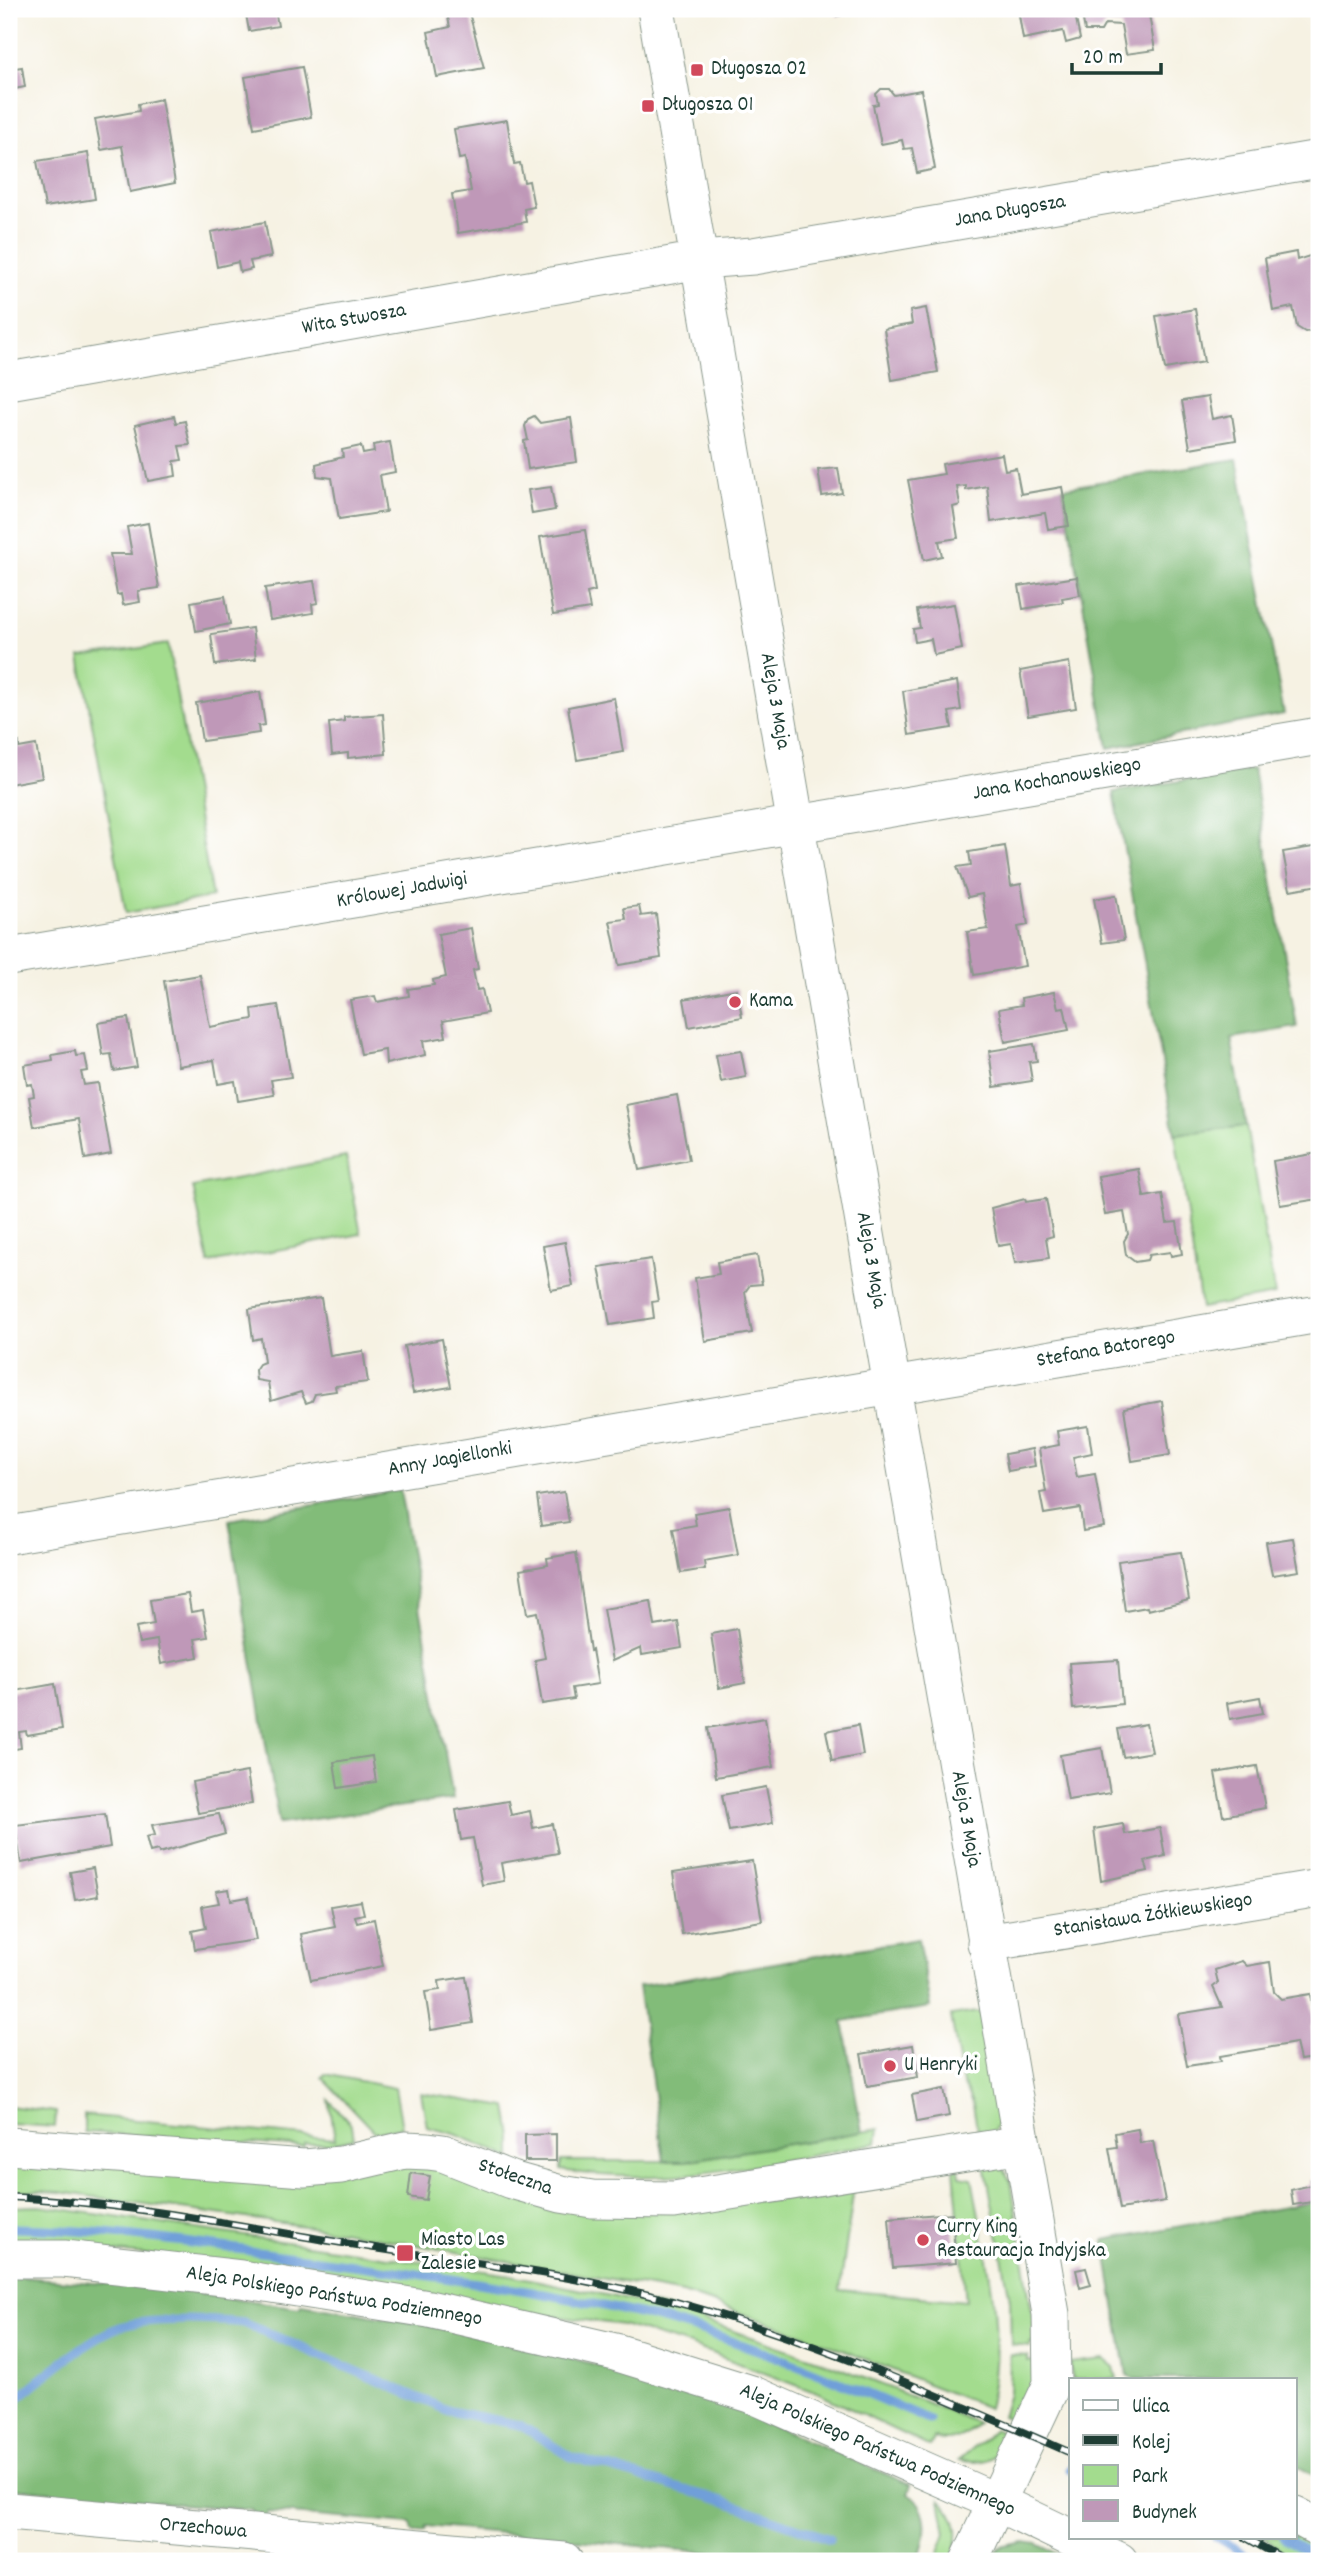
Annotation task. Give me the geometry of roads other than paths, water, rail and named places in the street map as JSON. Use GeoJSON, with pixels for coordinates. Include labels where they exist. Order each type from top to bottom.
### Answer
{"type":"FeatureCollection","features":[{"type":"Feature","properties":{"kind":"street","name":"Aleja 3 Maja"},"geometry":{"type":"LineString","coordinates":[[656,9],[1051,2314],[1054,2354],[1061,2389],[996,2502],[969,2561]]}},
{"type":"Feature","properties":{"kind":"street","name":"Jana Długosza"},"geometry":{"type":"LineString","coordinates":[[700,260],[753,256],[1319,159]]}},
{"type":"Feature","properties":{"kind":"street","name":"Wita Stwosza"},"geometry":{"type":"LineString","coordinates":[[9,381],[700,260]]}},
{"type":"Feature","properties":{"kind":"street","name":"Jana Kochanowskiego"},"geometry":{"type":"LineString","coordinates":[[795,825],[1319,736]]}},
{"type":"Feature","properties":{"kind":"street","name":"Królowej Jadwigi"},"geometry":{"type":"LineString","coordinates":[[9,957],[795,825]]}},
{"type":"Feature","properties":{"kind":"street","name":"Stefana Batorego"},"geometry":{"type":"LineString","coordinates":[[892,1386],[1319,1314]]}},
{"type":"Feature","properties":{"kind":"street","name":"Anny Jagiellonki"},"geometry":{"type":"LineString","coordinates":[[9,1535],[892,1386]]}},
{"type":"Feature","properties":{"kind":"street","name":"Stanisława Żółkiewskiego"},"geometry":{"type":"LineString","coordinates":[[986,1943],[1319,1888]]}},
{"type":"Feature","properties":{"kind":"street","name":"Stołeczna"},"geometry":{"type":"LineString","coordinates":[[9,2146],[304,2168],[341,2165],[405,2150],[428,2151],[443,2153],[511,2180],[561,2194],[592,2199],[674,2200],[1022,2144]]}},
{"type":"Feature","properties":{"kind":"street","name":"Aleja Polskiego Państwa Podziemnego"},"geometry":{"type":"LineString","coordinates":[[9,2259],[64,2259],[241,2279],[429,2309],[615,2352],[751,2394],[1069,2537]]}},
{"type":"Feature","properties":{"kind":"street","name":"Orzechowa"},"geometry":{"type":"LineString","coordinates":[[9,2511],[564,2561]]}},
{"type":"Feature","properties":{"kind":"street"},"geometry":{"type":"LineString","coordinates":[[1296,2516],[1319,2528]]}},
{"type":"Feature","properties":{"kind":"street","name":"Aleja Polskiego Państwa Podziemnego"},"geometry":{"type":"LineString","coordinates":[[1071,2538],[1119,2561]]}},
{"type":"Feature","properties":{"kind":"waterway"},"geometry":{"type":"LineString","coordinates":[[9,2228],[82,2231],[193,2243],[444,2278],[585,2302],[677,2324],[741,2344],[929,2420]]}},
{"type":"Feature","properties":{"kind":"waterway"},"geometry":{"type":"LineString","coordinates":[[9,2405],[92,2341],[120,2327],[163,2321],[244,2323],[449,2411],[520,2425],[571,2457],[720,2500],[830,2539]]}},
{"type":"Feature","properties":{"kind":"waterway"},"geometry":{"type":"LineString","coordinates":[[1218,2538],[1256,2561]]}},
{"type":"Feature","properties":{"kind":"waterway"},"geometry":{"type":"LineString","coordinates":[[1285,2538],[1319,2559]]}},
{"type":"Feature","properties":{"kind":"railway"},"geometry":{"type":"LineString","coordinates":[[9,2197],[90,2203],[171,2214],[512,2268],[646,2294],[787,2337],[930,2393],[1069,2452]]}},
{"type":"Feature","properties":{"kind":"railway"},"geometry":{"type":"LineString","coordinates":[[1247,2538],[1287,2561]]}},
{"type":"Feature","properties":{"kind":"place","name":"Długosza 02"},"geometry":{"type":"Point","coordinates":[697,70]}},
{"type":"Feature","properties":{"kind":"place","name":"Długosza 01"},"geometry":{"type":"Point","coordinates":[648,106]}},
{"type":"Feature","properties":{"kind":"place","name":"Kama"},"geometry":{"type":"Point","coordinates":[735,1002]}},
{"type":"Feature","properties":{"kind":"place","name":"U Henryki"},"geometry":{"type":"Point","coordinates":[890,2066]}},
{"type":"Feature","properties":{"kind":"place","name":"Curry King Restauracja Indyjska"},"geometry":{"type":"Point","coordinates":[923,2240]}},
{"type":"Feature","properties":{"kind":"place","name":"Miasto Las Zalesie"},"geometry":{"type":"Point","coordinates":[405,2253]}}]}
